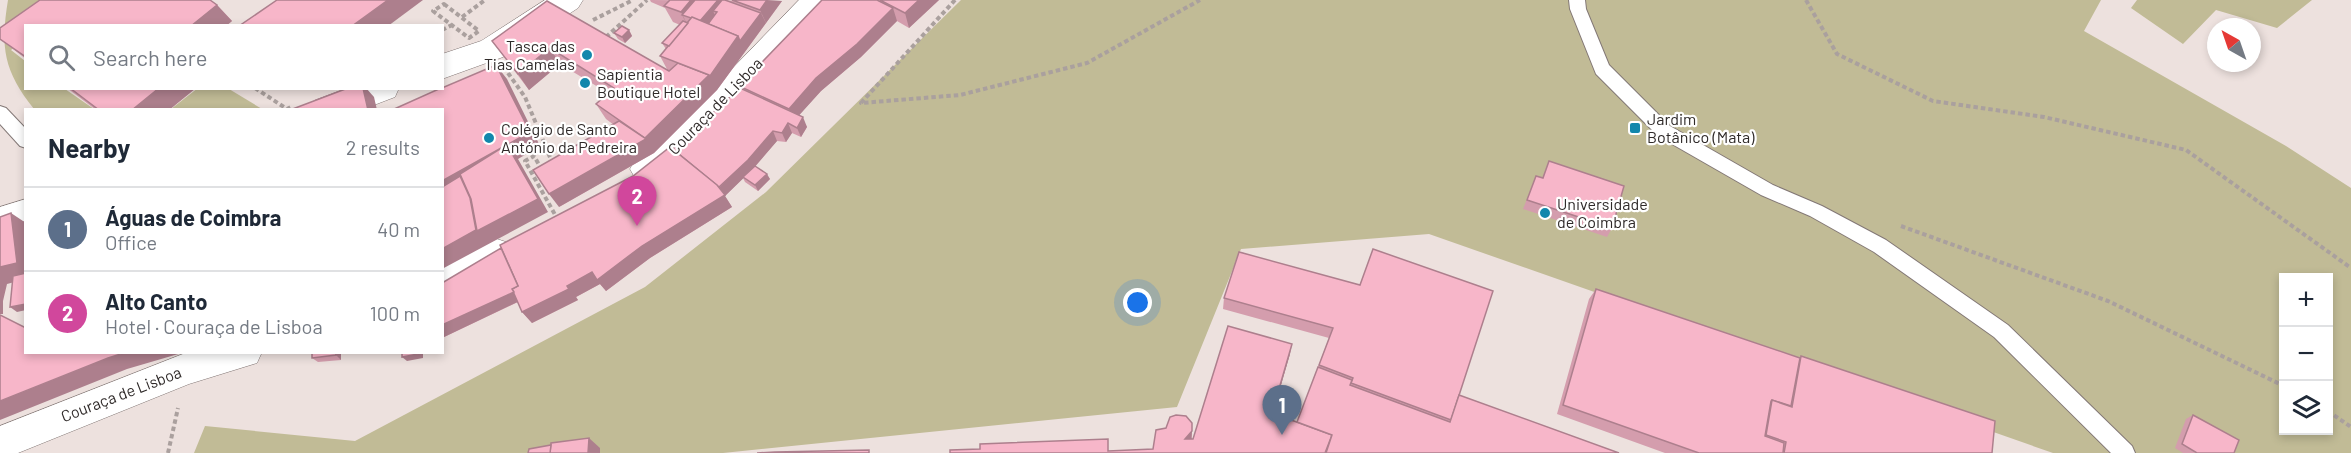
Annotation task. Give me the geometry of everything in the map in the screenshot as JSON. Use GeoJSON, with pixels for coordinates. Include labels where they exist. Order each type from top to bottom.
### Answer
{"type":"FeatureCollection","features":[{"type":"Feature","properties":{"kind":"street"},"geometry":{"type":"LineString","coordinates":[[444,66],[492,49],[568,0]]}},
{"type":"Feature","properties":{"kind":"street","name":"Couraça de Lisboa"},"geometry":{"type":"LineString","coordinates":[[617,186],[666,157],[818,0]]}},
{"type":"Feature","properties":{"kind":"street"},"geometry":{"type":"LineString","coordinates":[[330,108],[379,90]]}},
{"type":"Feature","properties":{"kind":"street"},"geometry":{"type":"LineString","coordinates":[[0,221],[24,214]]}},
{"type":"Feature","properties":{"kind":"street"},"geometry":{"type":"LineString","coordinates":[[444,282],[559,220]]}},
{"type":"Feature","properties":{"kind":"street","name":"Couraça de Lisboa"},"geometry":{"type":"LineString","coordinates":[[0,443],[186,369],[238,354]]}},
{"type":"Feature","properties":{"kind":"lane"},"geometry":{"type":"LineString","coordinates":[[1577,0],[1578,9],[1602,69],[1664,131],[1767,190],[1816,211],[1889,252],[2001,331],[2125,453]]}},
{"type":"Feature","properties":{"kind":"lane"},"geometry":{"type":"LineString","coordinates":[[0,113],[24,139]]}},
{"type":"Feature","properties":{"kind":"path"},"geometry":{"type":"LineString","coordinates":[[444,29],[452,25],[433,11],[444,3],[462,17],[485,0]]}},
{"type":"Feature","properties":{"kind":"path"},"geometry":{"type":"LineString","coordinates":[[583,25],[633,0]]}},
{"type":"Feature","properties":{"kind":"path"},"geometry":{"type":"LineString","coordinates":[[611,40],[605,37],[647,0]]}},
{"type":"Feature","properties":{"kind":"path"},"geometry":{"type":"LineString","coordinates":[[955,0],[927,27],[861,103],[960,95],[1086,63],[1200,0]]}},
{"type":"Feature","properties":{"kind":"path"},"geometry":{"type":"LineString","coordinates":[[1806,0],[1837,54],[1933,101],[2044,117],[2186,150],[2351,268]]}},
{"type":"Feature","properties":{"kind":"path"},"geometry":{"type":"LineString","coordinates":[[258,90],[279,104]]}},
{"type":"Feature","properties":{"kind":"path"},"geometry":{"type":"LineString","coordinates":[[525,97],[555,168]]}},
{"type":"Feature","properties":{"kind":"path"},"geometry":{"type":"LineString","coordinates":[[550,171],[544,173],[534,156],[525,161],[559,220]]}},
{"type":"Feature","properties":{"kind":"path"},"geometry":{"type":"LineString","coordinates":[[1894,223],[2108,301],[2279,385]]}},
{"type":"Feature","properties":{"kind":"path"},"geometry":{"type":"LineString","coordinates":[[2333,414],[2351,427]]}},
{"type":"Feature","properties":{"kind":"shaded area"},"geometry":{"type":"Polygon","coordinates":[[[8,0],[79,0],[30,24],[24,24],[24,40],[11,50],[24,60],[24,90],[66,90],[93,108],[33,108],[10,70],[5,46],[8,0]]]}},
{"type":"Feature","properties":{"kind":"shaded area","name":"Universidade de Coimbra"},"geometry":{"type":"Polygon","coordinates":[[[961,0],[2101,0],[2084,31],[2286,146],[2351,188],[2351,453],[2053,453],[1429,234],[1241,249],[1177,407],[723,453],[194,453],[205,426],[355,441],[645,287],[766,192],[961,0]]]}},
{"type":"Feature","properties":{"kind":"shaded area"},"geometry":{"type":"Polygon","coordinates":[[[2137,0],[2312,0],[2277,28],[2261,23],[2261,18],[2243,18],[2216,10],[2183,44],[2131,8],[2137,0]]]}},
{"type":"Feature","properties":{"kind":"shaded area"},"geometry":{"type":"Polygon","coordinates":[[[195,90],[231,90],[260,108],[172,108],[195,90]]]}},
{"type":"Feature","properties":{"kind":"building"},"geometry":{"type":"Polygon","coordinates":[[[40,0],[210,0],[217,5],[193,24],[24,24],[24,56],[0,39],[0,28],[40,0]]]}},
{"type":"Feature","properties":{"kind":"building"},"geometry":{"type":"Polygon","coordinates":[[[277,0],[388,0],[355,24],[242,24],[277,0]]]}},
{"type":"Feature","properties":{"kind":"building"},"geometry":{"type":"Polygon","coordinates":[[[670,0],[691,0],[681,12],[664,6],[670,0]]]}},
{"type":"Feature","properties":{"kind":"building"},"geometry":{"type":"Polygon","coordinates":[[[695,0],[718,0],[700,21],[682,15],[695,0]]]}},
{"type":"Feature","properties":{"kind":"building"},"geometry":{"type":"Polygon","coordinates":[[[722,0],[761,13],[740,41],[738,36],[708,24],[717,12],[713,11],[722,0]]]}},
{"type":"Feature","properties":{"kind":"building"},"geometry":{"type":"Polygon","coordinates":[[[732,0],[767,0],[760,10],[732,0]]]}},
{"type":"Feature","properties":{"kind":"building"},"geometry":{"type":"Polygon","coordinates":[[[822,0],[877,0],[893,8],[857,44],[816,78],[789,109],[739,86],[822,0]]]}},
{"type":"Feature","properties":{"kind":"building"},"geometry":{"type":"Polygon","coordinates":[[[880,0],[919,0],[905,13],[880,0]]]}},
{"type":"Feature","properties":{"kind":"building"},"geometry":{"type":"Polygon","coordinates":[[[547,1],[669,71],[678,63],[709,75],[645,138],[596,104],[614,88],[550,48],[518,74],[492,41],[547,1]]]}},
{"type":"Feature","properties":{"kind":"building"},"geometry":{"type":"Polygon","coordinates":[[[692,17],[738,36],[710,76],[660,56],[692,17]]]}},
{"type":"Feature","properties":{"kind":"building"},"geometry":{"type":"Polygon","coordinates":[[[683,21],[688,23],[669,46],[662,43],[683,21]]]}},
{"type":"Feature","properties":{"kind":"building"},"geometry":{"type":"Polygon","coordinates":[[[622,26],[629,30],[622,37],[614,33],[622,26]]]}},
{"type":"Feature","properties":{"kind":"building"},"geometry":{"type":"Polygon","coordinates":[[[496,65],[530,132],[507,145],[538,199],[477,231],[471,199],[460,174],[503,147],[444,180],[444,108],[396,108],[437,90],[444,90],[444,87],[496,65]]]}},
{"type":"Feature","properties":{"kind":"building"},"geometry":{"type":"Polygon","coordinates":[[[740,88],[803,117],[797,128],[788,123],[782,133],[773,131],[748,160],[719,187],[673,149],[740,88]]]}},
{"type":"Feature","properties":{"kind":"building"},"geometry":{"type":"Polygon","coordinates":[[[73,90],[157,90],[134,108],[96,108],[73,90]]]}},
{"type":"Feature","properties":{"kind":"building"},"geometry":{"type":"Polygon","coordinates":[[[343,90],[363,90],[368,108],[295,108],[343,90]]]}},
{"type":"Feature","properties":{"kind":"building"},"geometry":{"type":"Polygon","coordinates":[[[619,121],[646,139],[549,194],[533,170],[619,121]]]}},
{"type":"Feature","properties":{"kind":"building"},"geometry":{"type":"Polygon","coordinates":[[[670,147],[717,185],[725,195],[642,246],[597,280],[592,272],[567,286],[569,289],[522,312],[512,289],[518,286],[500,245],[633,176],[670,147]]]}},
{"type":"Feature","properties":{"kind":"building"},"geometry":{"type":"Polygon","coordinates":[[[1549,161],[1624,186],[1612,228],[1527,200],[1536,176],[1543,178],[1549,161]]]}},
{"type":"Feature","properties":{"kind":"building"},"geometry":{"type":"Polygon","coordinates":[[[755,166],[767,174],[755,185],[743,177],[755,166]]]}},
{"type":"Feature","properties":{"kind":"building"},"geometry":{"type":"Polygon","coordinates":[[[460,176],[470,198],[476,230],[444,248],[444,186],[460,176]]]}},
{"type":"Feature","properties":{"kind":"building"},"geometry":{"type":"Polygon","coordinates":[[[11,213],[17,263],[0,267],[0,217],[11,213]]]}},
{"type":"Feature","properties":{"kind":"building"},"geometry":{"type":"Polygon","coordinates":[[[501,248],[518,286],[512,289],[514,292],[444,324],[444,282],[501,248]]]}},
{"type":"Feature","properties":{"kind":"building"},"geometry":{"type":"Polygon","coordinates":[[[1373,249],[1493,291],[1451,420],[1351,383],[1353,378],[1319,365],[1333,328],[1224,298],[1239,252],[1360,285],[1373,249]]]}},
{"type":"Feature","properties":{"kind":"building"},"geometry":{"type":"Polygon","coordinates":[[[24,273],[24,304],[10,307],[13,276],[24,273]]]}},
{"type":"Feature","properties":{"kind":"building"},"geometry":{"type":"Polygon","coordinates":[[[1596,289],[1800,358],[1791,406],[1771,401],[1765,436],[1784,443],[1783,453],[1699,453],[1563,405],[1596,289]]]}},
{"type":"Feature","properties":{"kind":"building"},"geometry":{"type":"Polygon","coordinates":[[[0,315],[24,327],[24,354],[121,354],[108,358],[0,401],[0,315]]]}},
{"type":"Feature","properties":{"kind":"building"},"geometry":{"type":"Polygon","coordinates":[[[1228,326],[1292,344],[1272,413],[1332,435],[1325,453],[950,453],[950,450],[980,449],[980,444],[1108,439],[1108,451],[1153,449],[1156,430],[1166,428],[1170,417],[1176,415],[1186,416],[1192,423],[1192,431],[1185,439],[1193,439],[1228,326]]]}},
{"type":"Feature","properties":{"kind":"building"},"geometry":{"type":"Polygon","coordinates":[[[312,354],[336,355],[312,358],[312,354]]]}},
{"type":"Feature","properties":{"kind":"building"},"geometry":{"type":"Polygon","coordinates":[[[402,354],[418,354],[402,357],[402,354]]]}},
{"type":"Feature","properties":{"kind":"building"},"geometry":{"type":"Polygon","coordinates":[[[1801,356],[1995,421],[1992,453],[1784,453],[1786,442],[1766,435],[1772,400],[1792,407],[1801,356]]]}},
{"type":"Feature","properties":{"kind":"building"},"geometry":{"type":"Polygon","coordinates":[[[1318,367],[1352,380],[1350,385],[1450,422],[1459,395],[1619,453],[1326,453],[1332,435],[1297,422],[1318,367]]]}},
{"type":"Feature","properties":{"kind":"building"},"geometry":{"type":"Polygon","coordinates":[[[2193,415],[2239,440],[2234,453],[2197,453],[2182,444],[2193,415]]]}},
{"type":"Feature","properties":{"kind":"building"},"geometry":{"type":"Polygon","coordinates":[[[589,438],[588,453],[550,453],[551,443],[589,438]]]}},
{"type":"Feature","properties":{"kind":"building"},"geometry":{"type":"Polygon","coordinates":[[[551,445],[550,453],[528,453],[529,449],[551,445]]]}},
{"type":"Feature","properties":{"kind":"building"},"geometry":{"type":"Polygon","coordinates":[[[869,450],[869,453],[757,453],[775,452],[869,450]]]}},
{"type":"Feature","properties":{"kind":"place","name":"Tasca das Tias Camelas"},"geometry":{"type":"Point","coordinates":[587,55]}},
{"type":"Feature","properties":{"kind":"place","name":"Sapientia Boutique Hotel"},"geometry":{"type":"Point","coordinates":[585,83]}},
{"type":"Feature","properties":{"kind":"place","name":"Jardim Botânico (Mata)"},"geometry":{"type":"Point","coordinates":[1635,128]}},
{"type":"Feature","properties":{"kind":"place","name":"Colégio de Santo António da Pedreira"},"geometry":{"type":"Point","coordinates":[489,138]}},
{"type":"Feature","properties":{"kind":"place","name":"Universidade de Coimbra"},"geometry":{"type":"Point","coordinates":[1545,213]}},
{"type":"Feature","properties":{"kind":"place","name":"Alto Canto"},"geometry":{"type":"Point","coordinates":[637,226]}},
{"type":"Feature","properties":{"kind":"place","name":"Águas de Coimbra"},"geometry":{"type":"Point","coordinates":[1282,435]}}]}
